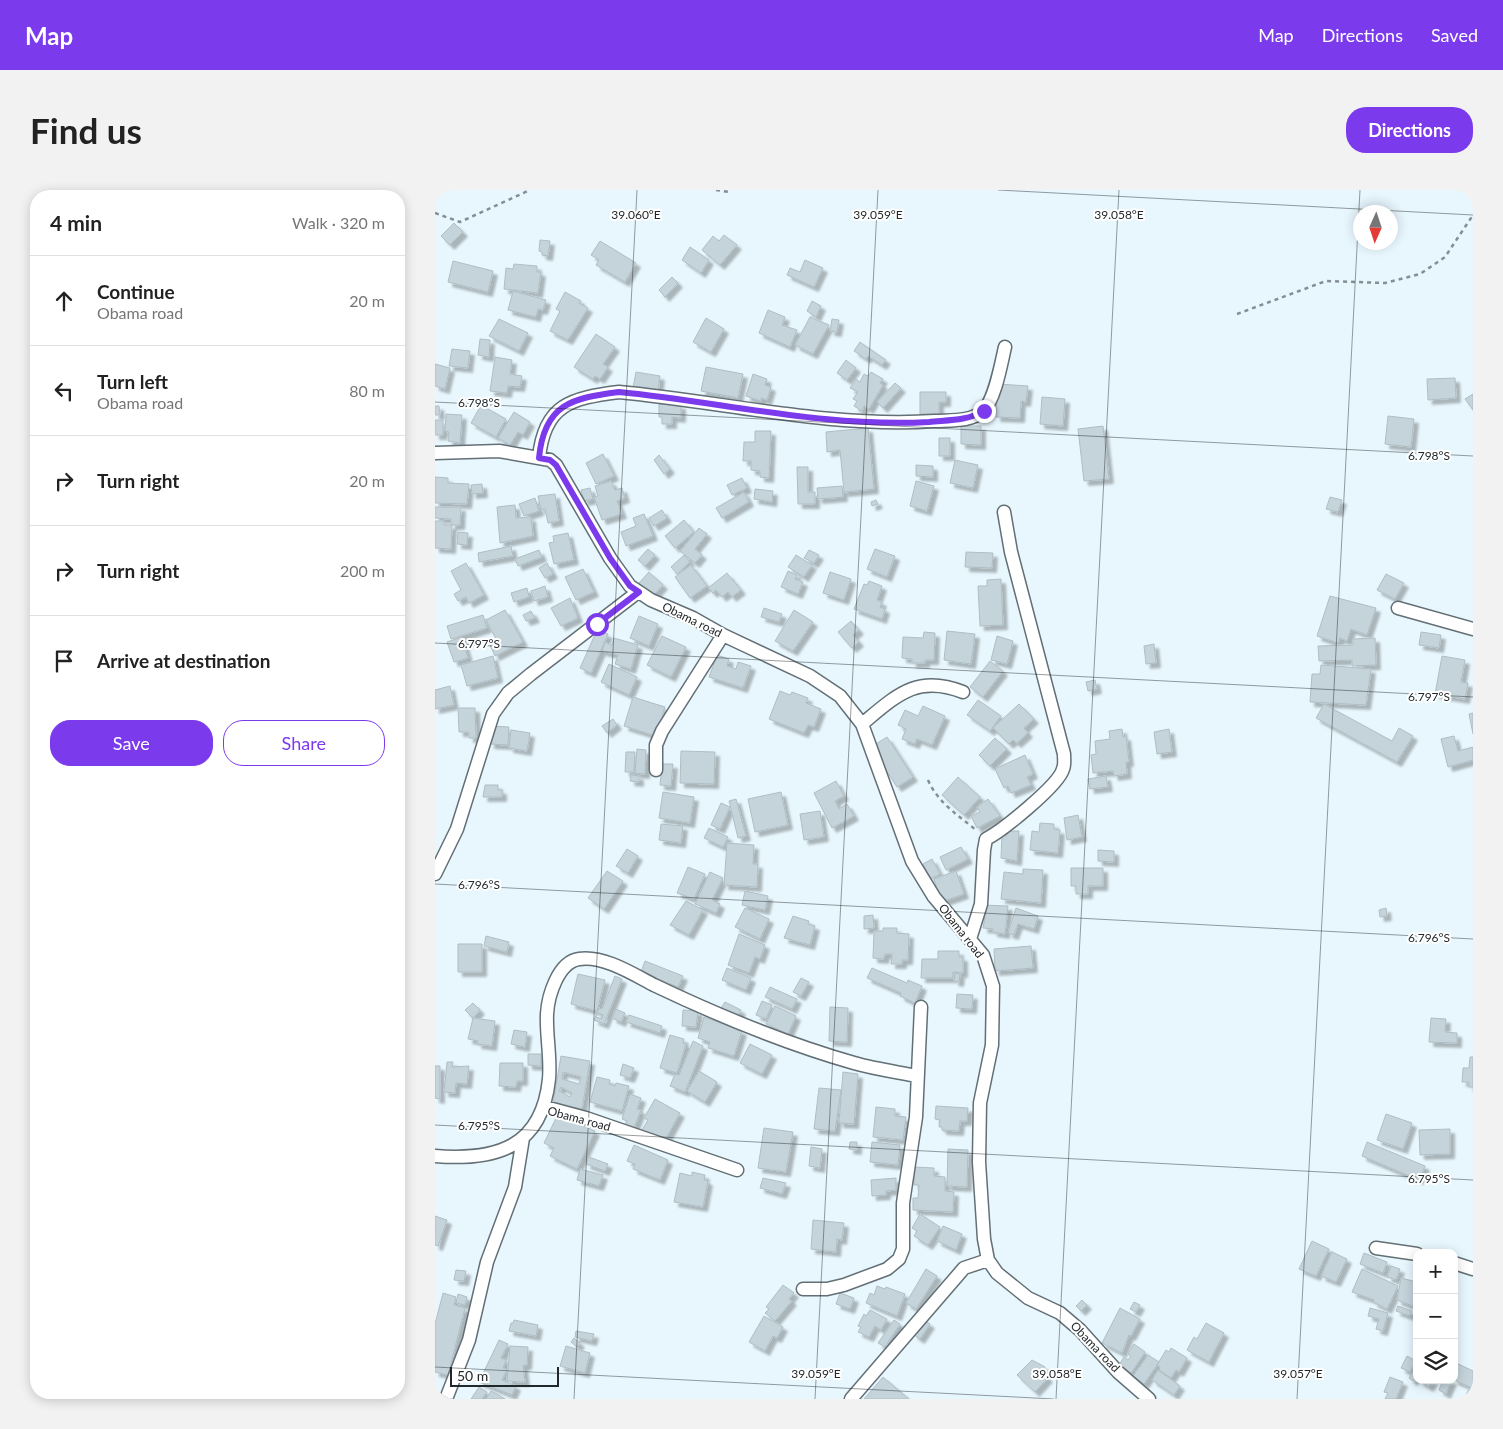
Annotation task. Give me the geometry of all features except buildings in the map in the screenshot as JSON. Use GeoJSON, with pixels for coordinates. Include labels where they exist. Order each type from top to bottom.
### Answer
{"type":"FeatureCollection","features":[{"type":"Feature","properties":{"kind":"street"},"geometry":{"type":"LineString","coordinates":[[539,458],[541,442],[546,427],[557,410],[583,397],[619,392],[839,421],[908,423],[973,417],[984,411],[990,400],[1005,347]]}},
{"type":"Feature","properties":{"kind":"street","name":"Obama road"},"geometry":{"type":"LineString","coordinates":[[435,453],[499,451],[550,460],[556,465],[610,558],[630,586],[723,635],[827,686],[840,696],[862,724],[913,861],[934,897],[983,955],[993,986],[992,1045],[980,1102],[979,1162],[984,1239],[988,1260],[997,1272],[1029,1298],[1060,1313],[1080,1330],[1118,1372],[1149,1399]]}},
{"type":"Feature","properties":{"kind":"street"},"geometry":{"type":"LineString","coordinates":[[970,939],[981,904],[984,850],[987,840],[1054,785],[1063,770],[1065,754],[1011,552],[1004,512]]}},
{"type":"Feature","properties":{"kind":"street"},"geometry":{"type":"LineString","coordinates":[[435,874],[457,829],[493,714],[508,693],[639,592]]}},
{"type":"Feature","properties":{"kind":"street"},"geometry":{"type":"LineString","coordinates":[[1398,608],[1473,629]]}},
{"type":"Feature","properties":{"kind":"street"},"geometry":{"type":"LineString","coordinates":[[656,770],[656,745],[662,731],[723,635]]}},
{"type":"Feature","properties":{"kind":"street"},"geometry":{"type":"LineString","coordinates":[[862,724],[894,698],[913,688],[929,684],[945,685],[963,692]]}},
{"type":"Feature","properties":{"kind":"street"},"geometry":{"type":"LineString","coordinates":[[545,1107],[549,1078],[547,1014],[558,976],[566,965],[579,959],[603,962],[721,1017],[811,1050],[856,1064],[917,1076]]}},
{"type":"Feature","properties":{"kind":"street"},"geometry":{"type":"LineString","coordinates":[[803,1289],[827,1289],[844,1285],[887,1269],[899,1259],[903,1248],[903,1203],[916,1116],[921,1007]]}},
{"type":"Feature","properties":{"kind":"street","name":"Obama road"},"geometry":{"type":"LineString","coordinates":[[435,1156],[488,1156],[503,1151],[523,1138],[538,1120],[545,1107],[586,1118],[737,1170]]}},
{"type":"Feature","properties":{"kind":"street"},"geometry":{"type":"LineString","coordinates":[[447,1399],[469,1340],[487,1262],[515,1187],[523,1138]]}},
{"type":"Feature","properties":{"kind":"street"},"geometry":{"type":"LineString","coordinates":[[1376,1248],[1413,1253]]}},
{"type":"Feature","properties":{"kind":"street"},"geometry":{"type":"LineString","coordinates":[[851,1399],[965,1268],[988,1260]]}},
{"type":"Feature","properties":{"kind":"street"},"geometry":{"type":"LineString","coordinates":[[1458,1264],[1473,1269]]}},
{"type":"Feature","properties":{"kind":"path"},"geometry":{"type":"LineString","coordinates":[[435,213],[460,222],[530,190]]}},
{"type":"Feature","properties":{"kind":"path"},"geometry":{"type":"LineString","coordinates":[[716,190],[729,192]]}},
{"type":"Feature","properties":{"kind":"path"},"geometry":{"type":"LineString","coordinates":[[1237,314],[1325,281],[1385,283],[1420,274],[1445,257],[1473,215]]}},
{"type":"Feature","properties":{"kind":"path"},"geometry":{"type":"LineString","coordinates":[[928,780],[934,793],[946,806],[987,840]]}},
{"type":"Feature","properties":{"kind":"route"},"geometry":{"type":"LineString","coordinates":[[597,624],[639,592],[630,586],[610,558],[587,515],[556,465],[550,460],[539,458],[541,442],[546,427],[557,410],[583,397],[619,392],[663,396],[839,421],[908,423],[973,417],[984,411]]}}]}
